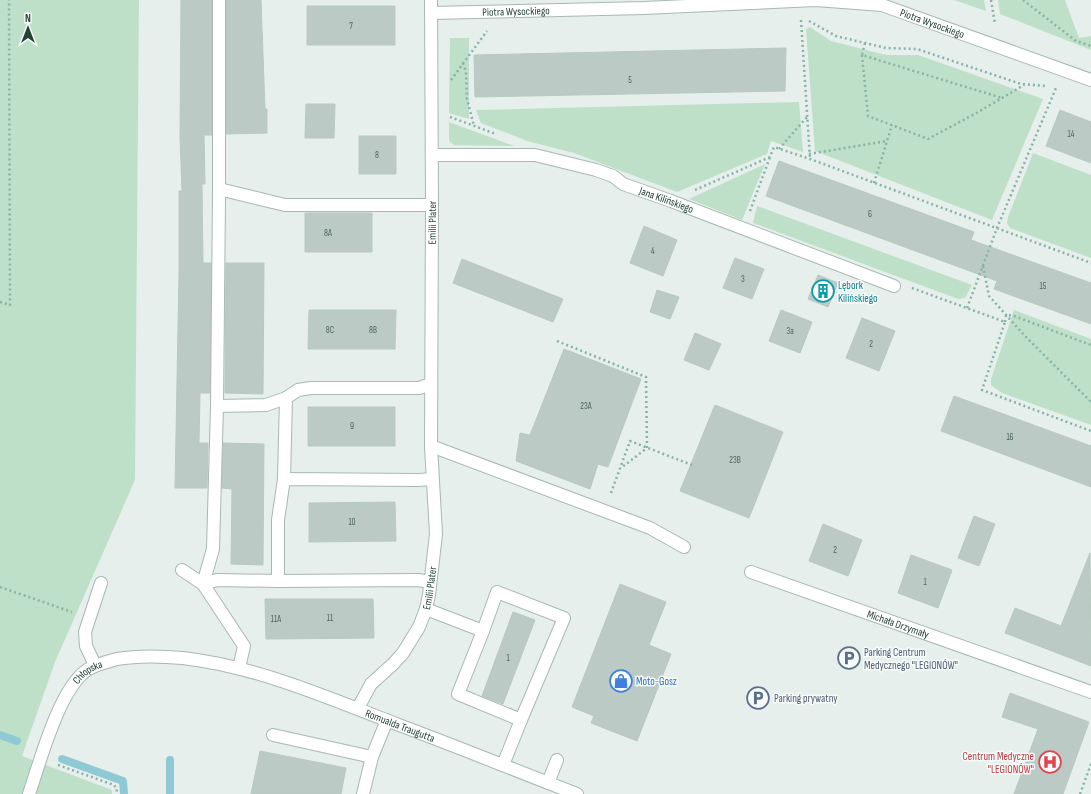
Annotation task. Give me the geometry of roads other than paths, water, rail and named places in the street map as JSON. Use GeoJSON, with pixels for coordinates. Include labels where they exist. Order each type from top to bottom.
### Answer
{"type":"FeatureCollection","features":[{"type":"Feature","properties":{"kind":"street"},"geometry":{"type":"LineString","coordinates":[[203,584],[213,549],[217,406],[219,0]]}},
{"type":"Feature","properties":{"kind":"street","name":"Emilii Plater"},"geometry":{"type":"LineString","coordinates":[[358,708],[371,684],[393,664],[411,641],[419,626],[426,609],[436,534],[430,446],[432,205],[431,0]]}},
{"type":"Feature","properties":{"kind":"street","name":"Piotra Wysockiego"},"geometry":{"type":"LineString","coordinates":[[431,13],[644,8],[801,1],[824,1],[882,6],[1091,80]]}},
{"type":"Feature","properties":{"kind":"street","name":"Jana Kilińskiego"},"geometry":{"type":"LineString","coordinates":[[432,155],[535,155],[596,170],[613,176],[623,184],[744,228],[894,286]]}},
{"type":"Feature","properties":{"kind":"street"},"geometry":{"type":"LineString","coordinates":[[219,189],[285,205],[432,205]]}},
{"type":"Feature","properties":{"kind":"street"},"geometry":{"type":"LineString","coordinates":[[217,406],[266,405],[286,398],[298,390],[311,388],[419,388],[431,384]]}},
{"type":"Feature","properties":{"kind":"street"},"geometry":{"type":"LineString","coordinates":[[278,581],[278,520],[284,479],[286,398]]}},
{"type":"Feature","properties":{"kind":"street"},"geometry":{"type":"LineString","coordinates":[[430,446],[650,528],[684,547]]}},
{"type":"Feature","properties":{"kind":"street"},"geometry":{"type":"LineString","coordinates":[[284,479],[432,479]]}},
{"type":"Feature","properties":{"kind":"street"},"geometry":{"type":"LineString","coordinates":[[182,570],[203,584],[244,646],[239,668]]}},
{"type":"Feature","properties":{"kind":"street","name":"Michała Drzymały"},"geometry":{"type":"LineString","coordinates":[[751,572],[1091,692]]}},
{"type":"Feature","properties":{"kind":"street"},"geometry":{"type":"LineString","coordinates":[[203,584],[217,580],[418,580],[430,582]]}},
{"type":"Feature","properties":{"kind":"street"},"geometry":{"type":"LineString","coordinates":[[96,665],[86,646],[85,632],[101,583]]}},
{"type":"Feature","properties":{"kind":"street"},"geometry":{"type":"LineString","coordinates":[[504,765],[521,720],[564,618],[497,592],[458,694],[521,720]]}},
{"type":"Feature","properties":{"kind":"street"},"geometry":{"type":"LineString","coordinates":[[426,609],[483,631]]}},
{"type":"Feature","properties":{"kind":"street","name":"Chłopska"},"geometry":{"type":"LineString","coordinates":[[29,794],[41,758],[67,692],[77,679],[86,671],[96,665],[122,658],[152,656],[221,663]]}},
{"type":"Feature","properties":{"kind":"street","name":"Romualda Traugutta"},"geometry":{"type":"LineString","coordinates":[[221,663],[262,674],[358,708],[577,794]]}},
{"type":"Feature","properties":{"kind":"street"},"geometry":{"type":"LineString","coordinates":[[364,794],[372,757],[387,720]]}},
{"type":"Feature","properties":{"kind":"street"},"geometry":{"type":"LineString","coordinates":[[273,735],[372,757]]}},
{"type":"Feature","properties":{"kind":"street"},"geometry":{"type":"LineString","coordinates":[[548,783],[557,760]]}},
{"type":"Feature","properties":{"kind":"waterway"},"geometry":{"type":"LineString","coordinates":[[0,735],[17,741]]}},
{"type":"Feature","properties":{"kind":"waterway"},"geometry":{"type":"LineString","coordinates":[[62,759],[123,781],[124,794]]}},
{"type":"Feature","properties":{"kind":"waterway"},"geometry":{"type":"LineString","coordinates":[[170,760],[170,794]]}},
{"type":"Feature","properties":{"kind":"place","name":"Lębork Kilińskiego"},"geometry":{"type":"Point","coordinates":[823,291]}},
{"type":"Feature","properties":{"kind":"place","name":"Parking Centrum Medycznego \"LEGIONÓW\""},"geometry":{"type":"Point","coordinates":[849,658]}},
{"type":"Feature","properties":{"kind":"place","name":"Moto-Gosz"},"geometry":{"type":"Point","coordinates":[621,681]}},
{"type":"Feature","properties":{"kind":"place","name":"Parking prywatny"},"geometry":{"type":"Point","coordinates":[758,698]}},
{"type":"Feature","properties":{"kind":"place","name":"Centrum Medyczne \"LEGIONÓW\""},"geometry":{"type":"Point","coordinates":[1050,762]}}]}
